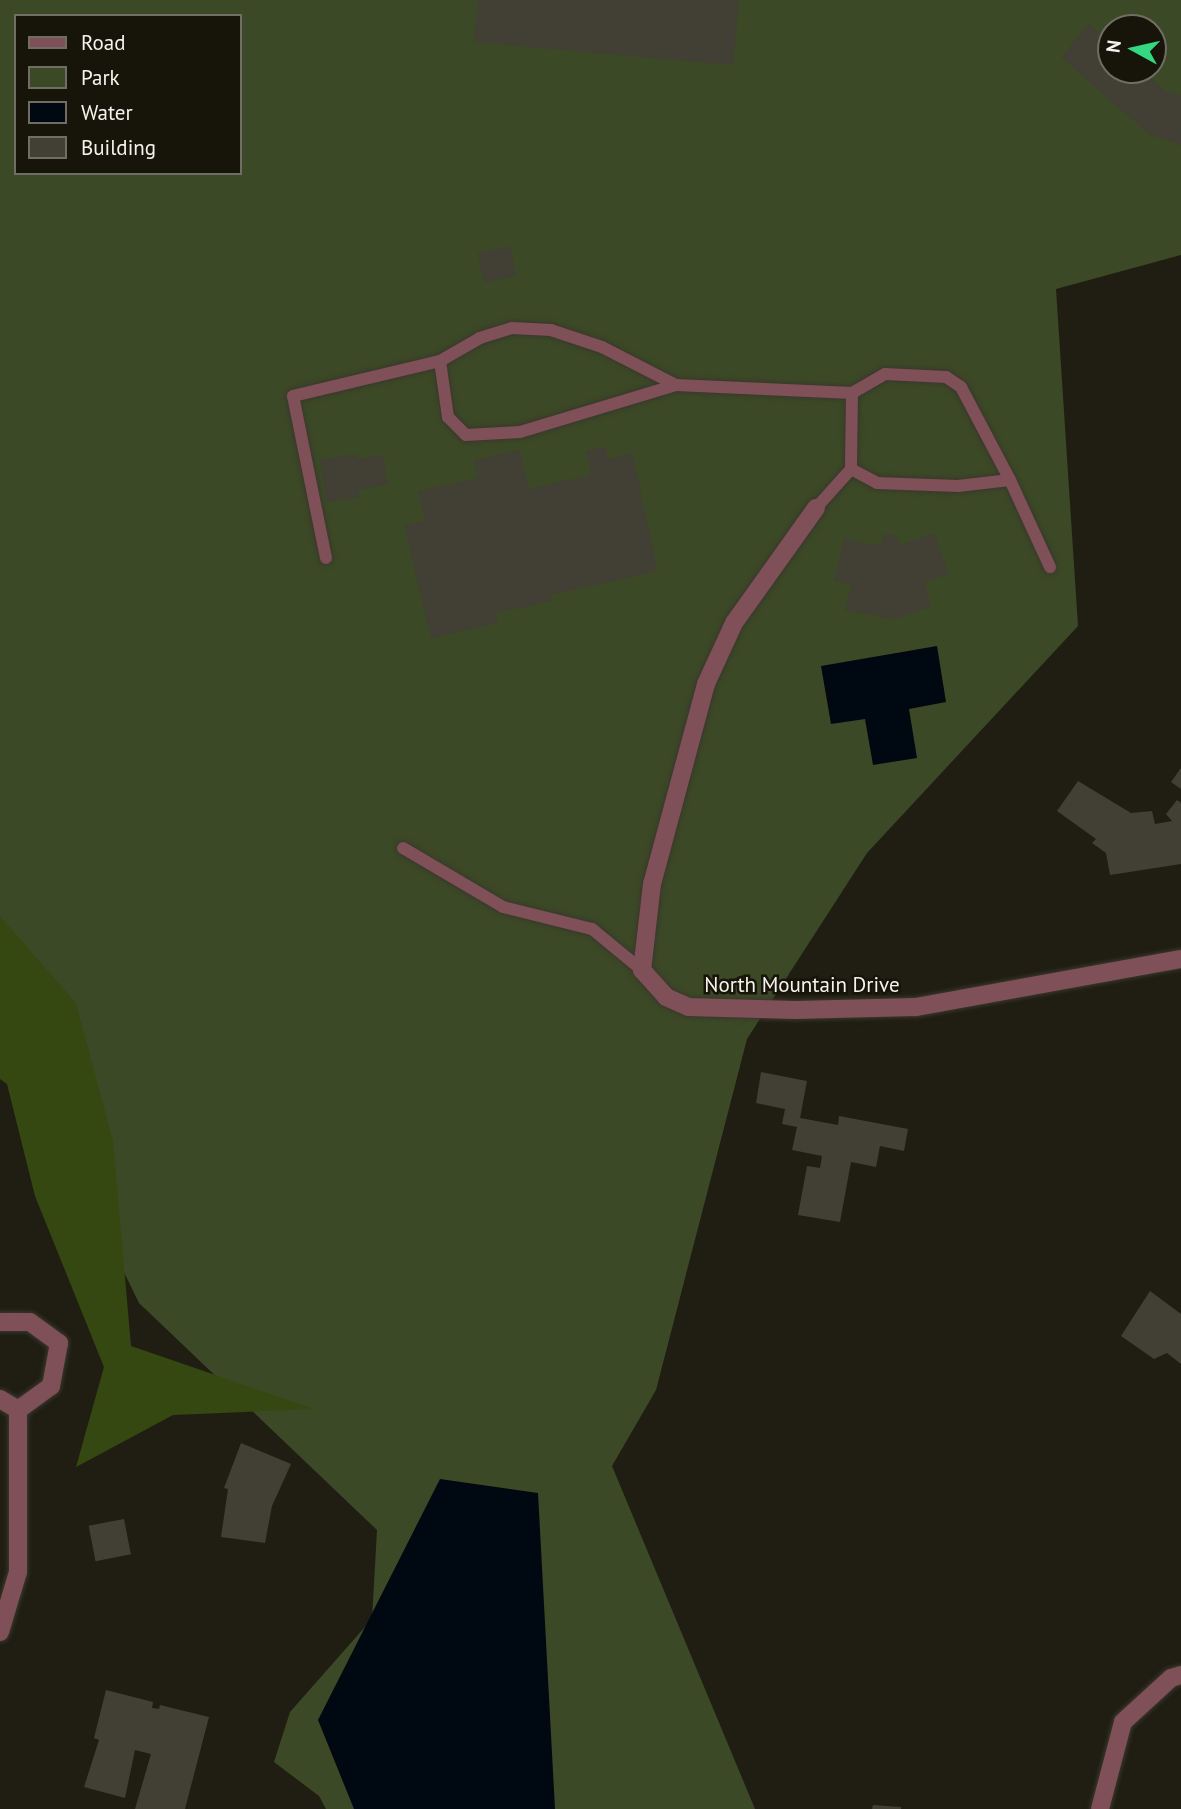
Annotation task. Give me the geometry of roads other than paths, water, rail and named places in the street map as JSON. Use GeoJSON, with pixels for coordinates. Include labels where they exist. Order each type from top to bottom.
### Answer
{"type":"FeatureCollection","features":[{"type":"Feature","properties":{"kind":"street"},"geometry":{"type":"LineString","coordinates":[[642,970],[652,884],[706,684],[734,623],[816,508]]}},
{"type":"Feature","properties":{"kind":"street","name":"North Mountain Drive"},"geometry":{"type":"LineString","coordinates":[[642,970],[666,996],[688,1007],[795,1010],[916,1007],[1181,959]]}},
{"type":"Feature","properties":{"kind":"street"},"geometry":{"type":"LineString","coordinates":[[0,1322],[30,1322],[58,1343],[51,1386],[18,1410]]}},
{"type":"Feature","properties":{"kind":"street"},"geometry":{"type":"LineString","coordinates":[[0,1399],[18,1410]]}},
{"type":"Feature","properties":{"kind":"street"},"geometry":{"type":"LineString","coordinates":[[0,1632],[18,1572],[18,1410]]}},
{"type":"Feature","properties":{"kind":"street"},"geometry":{"type":"LineString","coordinates":[[1100,1809],[1123,1721],[1171,1678],[1181,1675]]}},
{"type":"Feature","properties":{"kind":"lane"},"geometry":{"type":"LineString","coordinates":[[326,558],[293,396],[440,361],[480,338],[512,328],[551,330],[602,347],[676,385]]}},
{"type":"Feature","properties":{"kind":"lane"},"geometry":{"type":"LineString","coordinates":[[440,361],[447,417],[466,435],[520,432],[676,385],[852,393],[885,374],[946,377],[961,387],[1010,480],[1050,567]]}},
{"type":"Feature","properties":{"kind":"lane"},"geometry":{"type":"LineString","coordinates":[[816,508],[852,469],[852,393]]}},
{"type":"Feature","properties":{"kind":"lane"},"geometry":{"type":"LineString","coordinates":[[852,469],[877,483],[958,486],[1010,480]]}},
{"type":"Feature","properties":{"kind":"lane"},"geometry":{"type":"LineString","coordinates":[[403,848],[503,907],[592,929],[642,970]]}},
{"type":"Feature","properties":{"kind":"water"},"geometry":{"type":"Polygon","coordinates":[[[937,646],[946,702],[909,709],[917,758],[873,765],[865,719],[831,724],[821,666],[937,646]]]}},
{"type":"Feature","properties":{"kind":"water"},"geometry":{"type":"Polygon","coordinates":[[[440,1479],[538,1493],[555,1809],[354,1809],[318,1720],[440,1479]]]}}]}
